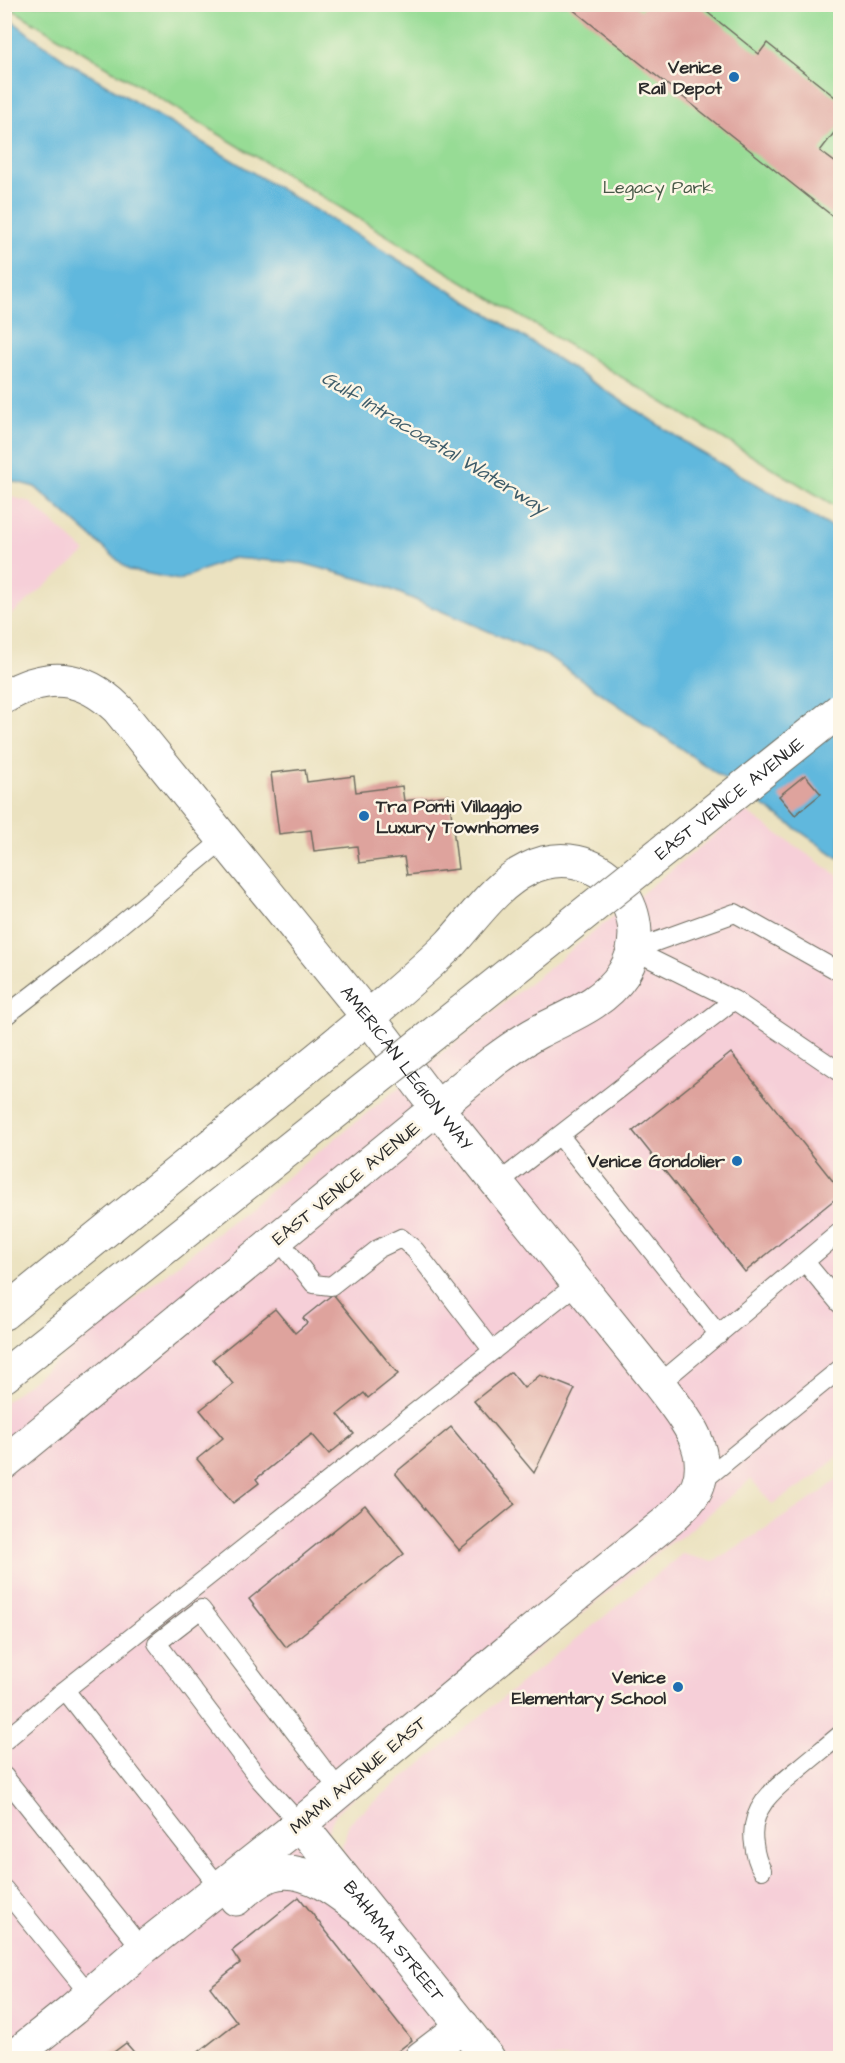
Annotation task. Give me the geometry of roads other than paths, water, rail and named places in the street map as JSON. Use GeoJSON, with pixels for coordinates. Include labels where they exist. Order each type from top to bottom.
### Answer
{"type":"FeatureCollection","features":[{"type":"Feature","properties":{"kind":"street","name":"AMERICAN LEGION WAY"},"geometry":{"type":"LineString","coordinates":[[4,697],[17,689],[54,679],[71,681],[94,690],[118,709],[368,1017],[437,1108],[660,1384],[689,1425],[696,1440],[701,1471],[698,1485]]}},
{"type":"Feature","properties":{"kind":"street","name":"EAST VENICE AVENUE"},"geometry":{"type":"LineString","coordinates":[[4,1376],[840,710]]}},
{"type":"Feature","properties":{"kind":"street","name":"EAST VENICE AVENUE"},"geometry":{"type":"LineString","coordinates":[[4,1313],[368,1017],[448,946],[499,890],[517,875],[537,865],[555,861],[574,861],[593,867],[610,879],[625,899],[632,913],[636,930],[633,950],[622,976],[607,992],[588,1006],[515,1046],[4,1463]]}},
{"type":"Feature","properties":{"kind":"street","name":"MIAMI AVENUE EAST"},"geometry":{"type":"LineString","coordinates":[[11,2058],[669,1520],[684,1506],[698,1485]]}},
{"type":"Feature","properties":{"kind":"street","name":"BAHAMA STREET"},"geometry":{"type":"LineString","coordinates":[[300,1824],[488,2058]]}},
{"type":"Feature","properties":{"kind":"street"},"geometry":{"type":"LineString","coordinates":[[81,2002],[101,1995],[158,1957],[259,1881],[272,1874],[288,1873],[306,1876],[326,1884],[384,1929]]}},
{"type":"Feature","properties":{"kind":"street"},"geometry":{"type":"LineString","coordinates":[[421,2058],[463,2026]]}},
{"type":"Feature","properties":{"kind":"lane"},"geometry":{"type":"LineString","coordinates":[[4,1017],[84,955],[224,839]]}},
{"type":"Feature","properties":{"kind":"lane"},"geometry":{"type":"LineString","coordinates":[[633,950],[735,913],[840,972]]}},
{"type":"Feature","properties":{"kind":"lane"},"geometry":{"type":"LineString","coordinates":[[633,950],[734,1000],[840,1072]]}},
{"type":"Feature","properties":{"kind":"lane"},"geometry":{"type":"LineString","coordinates":[[498,1183],[734,1000]]}},
{"type":"Feature","properties":{"kind":"lane"},"geometry":{"type":"LineString","coordinates":[[560,1136],[718,1335]]}},
{"type":"Feature","properties":{"kind":"lane"},"geometry":{"type":"LineString","coordinates":[[660,1384],[840,1232]]}},
{"type":"Feature","properties":{"kind":"lane"},"geometry":{"type":"LineString","coordinates":[[278,1239],[314,1284],[331,1286],[378,1249],[401,1238],[415,1250],[493,1351]]}},
{"type":"Feature","properties":{"kind":"lane"},"geometry":{"type":"LineString","coordinates":[[805,1262],[840,1304]]}},
{"type":"Feature","properties":{"kind":"lane"},"geometry":{"type":"LineString","coordinates":[[4,1741],[65,1690],[578,1283]]}},
{"type":"Feature","properties":{"kind":"lane"},"geometry":{"type":"LineString","coordinates":[[698,1485],[840,1369]]}},
{"type":"Feature","properties":{"kind":"lane"},"geometry":{"type":"LineString","coordinates":[[300,1824],[260,1780],[157,1643],[201,1609],[340,1791]]}},
{"type":"Feature","properties":{"kind":"lane"},"geometry":{"type":"LineString","coordinates":[[65,1690],[219,1887]]}},
{"type":"Feature","properties":{"kind":"lane"},"geometry":{"type":"LineString","coordinates":[[762,1870],[755,1855],[753,1829],[754,1821],[764,1799],[840,1735]]}},
{"type":"Feature","properties":{"kind":"lane"},"geometry":{"type":"LineString","coordinates":[[4,1776],[142,1949]]}},
{"type":"Feature","properties":{"kind":"lane"},"geometry":{"type":"LineString","coordinates":[[4,1889],[81,2002]]}},
{"type":"Feature","properties":{"kind":"lane"},"geometry":{"type":"LineString","coordinates":[[4,2051],[11,2058]]}},
{"type":"Feature","properties":{"kind":"water","name":"Gulf Intracoastal Waterway"},"geometry":{"type":"Polygon","coordinates":[[[4,14],[70,63],[487,313],[697,450],[840,532],[840,859],[549,657],[378,584],[302,563],[232,558],[179,580],[129,570],[35,487],[5,479],[4,14]]]}},
{"type":"Feature","properties":{"kind":"place","name":"Venice Rail Depot"},"geometry":{"type":"Point","coordinates":[734,77]}},
{"type":"Feature","properties":{"kind":"place","name":"Tra Ponti Villaggio Luxury Townhomes"},"geometry":{"type":"Point","coordinates":[364,816]}},
{"type":"Feature","properties":{"kind":"place","name":"Venice Gondolier"},"geometry":{"type":"Point","coordinates":[737,1161]}},
{"type":"Feature","properties":{"kind":"place","name":"Venice Elementary School"},"geometry":{"type":"Point","coordinates":[678,1687]}},
{"type":"Feature","properties":{"kind":"park label","name":"Legacy Park"},"geometry":{"type":"Point","coordinates":[658,187]}}]}
